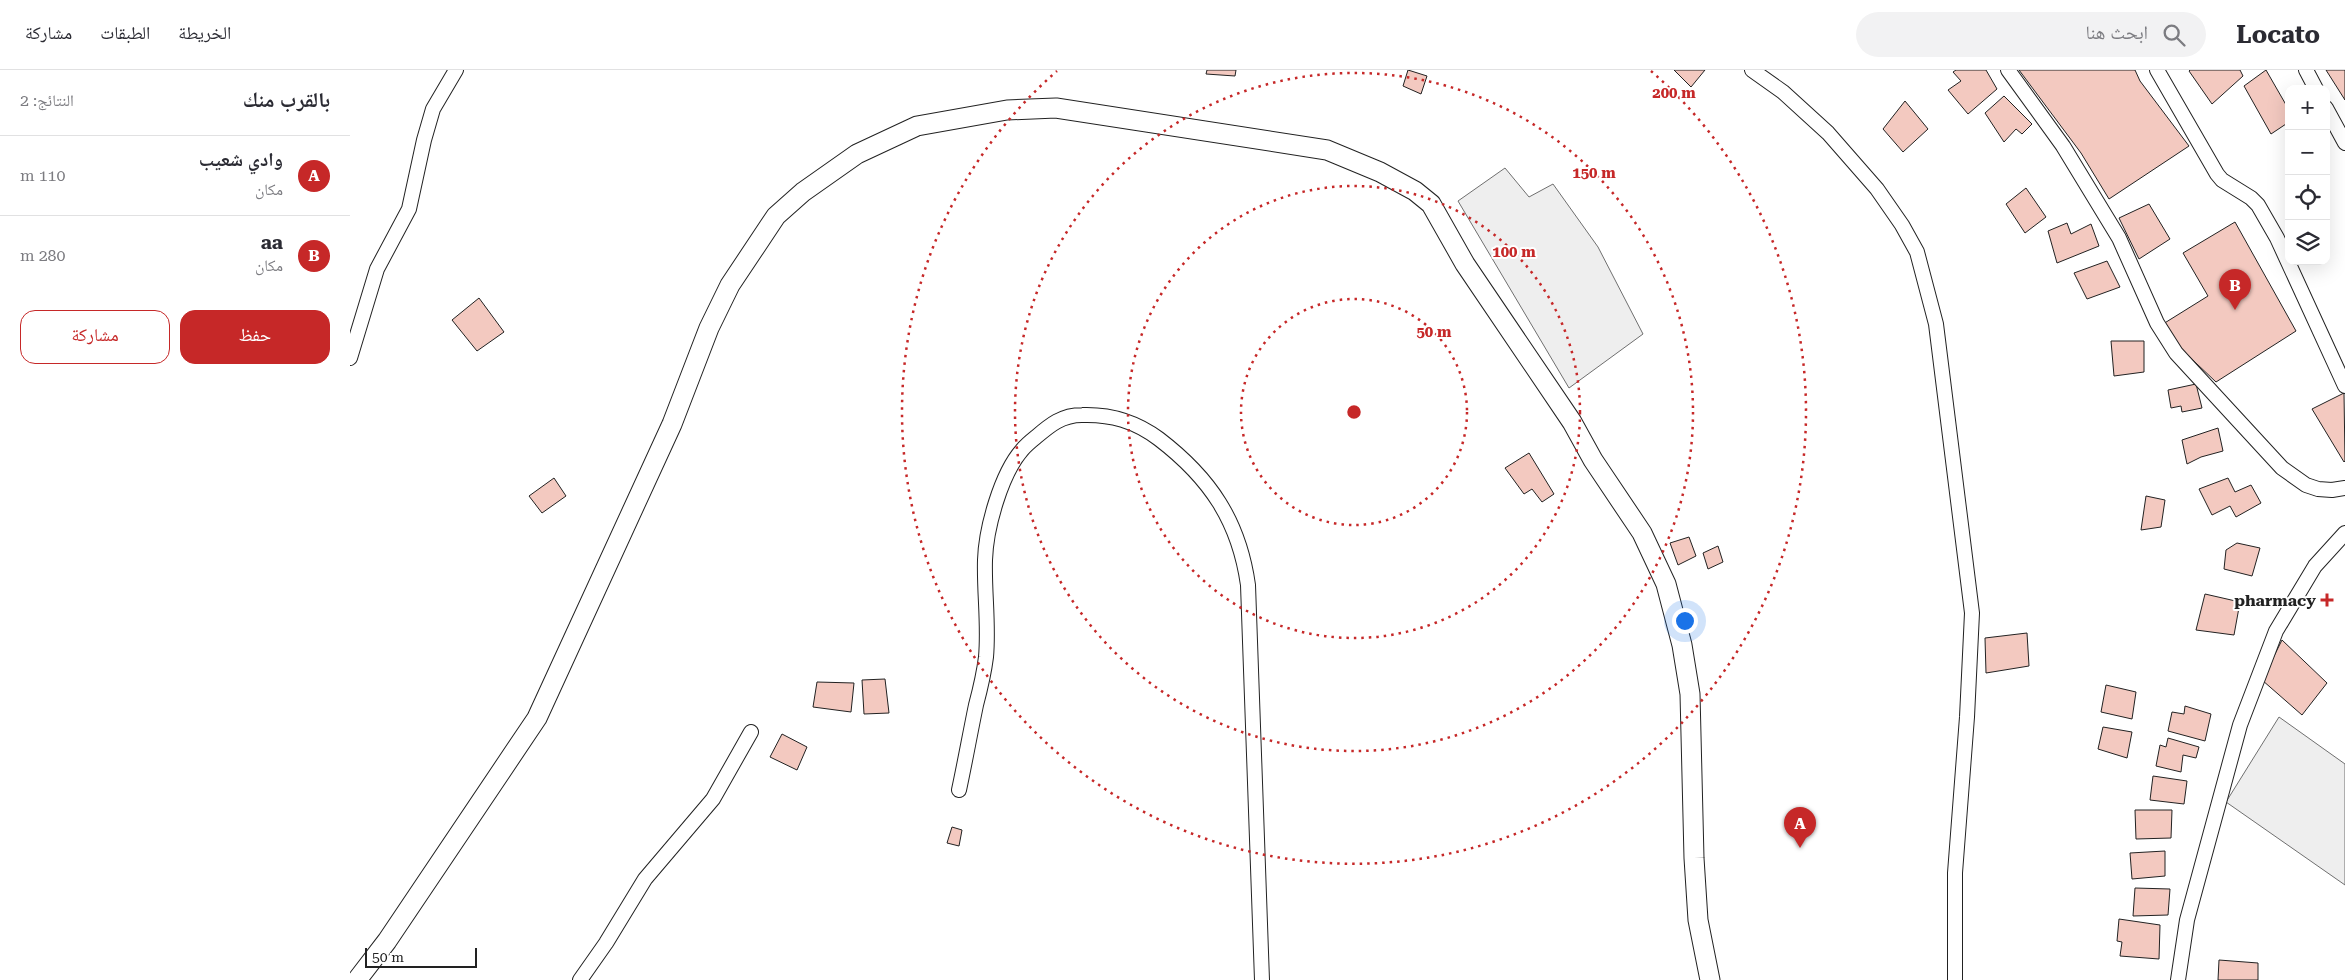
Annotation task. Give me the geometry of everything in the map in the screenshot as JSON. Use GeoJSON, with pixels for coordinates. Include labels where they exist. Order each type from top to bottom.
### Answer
{"type":"FeatureCollection","features":[{"type":"Feature","properties":{"kind":"main road"},"geometry":{"type":"LineString","coordinates":[[357,980],[388,941],[537,718],[672,424],[709,328],[730,285],[776,216],[803,192],[857,154],[918,126],[1007,110],[1056,108],[1327,150],[1380,172],[1415,190],[1431,204],[1466,264],[1572,422],[1593,460],[1642,533],[1666,584],[1682,645],[1690,694],[1697,911],[1710,980]]}},
{"type":"Feature","properties":{"kind":"street"},"geometry":{"type":"LineString","coordinates":[[350,358],[377,269],[409,209],[433,109],[456,70]]}},
{"type":"Feature","properties":{"kind":"street"},"geometry":{"type":"LineString","coordinates":[[1752,70],[1783,92],[1828,133],[1878,188],[1917,252],[1936,324],[1972,612],[1967,716],[1955,873],[1955,980]]}},
{"type":"Feature","properties":{"kind":"street"},"geometry":{"type":"LineString","coordinates":[[2008,70],[2063,146],[2119,238],[2157,324],[2176,353],[2282,468],[2306,485],[2318,489],[2345,488]]}},
{"type":"Feature","properties":{"kind":"street"},"geometry":{"type":"LineString","coordinates":[[2157,70],[2216,174],[2258,205],[2277,238],[2345,386]]}},
{"type":"Feature","properties":{"kind":"street"},"geometry":{"type":"LineString","coordinates":[[2306,70],[2314,85]]}},
{"type":"Feature","properties":{"kind":"street"},"geometry":{"type":"LineString","coordinates":[[2330,115],[2345,143]]}},
{"type":"Feature","properties":{"kind":"street"},"geometry":{"type":"LineString","coordinates":[[959,790],[986,660],[988,620],[985,557],[991,524],[1008,471],[1022,450],[1053,422],[1072,415],[1099,414],[1137,424],[1164,443],[1211,489],[1231,522],[1243,554],[1248,585],[1262,980]]}},
{"type":"Feature","properties":{"kind":"street"},"geometry":{"type":"LineString","coordinates":[[2178,980],[2187,920],[2240,725],[2276,631],[2315,566],[2345,533]]}},
{"type":"Feature","properties":{"kind":"street"},"geometry":{"type":"LineString","coordinates":[[580,980],[606,944],[645,879],[713,799],[751,732]]}},
{"type":"Feature","properties":{"kind":"shaded area"},"geometry":{"type":"Polygon","coordinates":[[[1505,168],[1529,197],[1553,184],[1598,247],[1643,334],[1569,388],[1458,201],[1505,168]]]}},
{"type":"Feature","properties":{"kind":"shaded area"},"geometry":{"type":"Polygon","coordinates":[[[2279,717],[2345,764],[2345,885],[2226,802],[2279,717]]]}},
{"type":"Feature","properties":{"kind":"building"},"geometry":{"type":"Polygon","coordinates":[[[1207,70],[1236,70],[1235,76],[1206,74],[1207,70]]]}},
{"type":"Feature","properties":{"kind":"building"},"geometry":{"type":"Polygon","coordinates":[[[1408,70],[1427,76],[1421,94],[1403,86],[1408,70]]]}},
{"type":"Feature","properties":{"kind":"building"},"geometry":{"type":"Polygon","coordinates":[[[1674,70],[1705,70],[1691,87],[1674,70]]]}},
{"type":"Feature","properties":{"kind":"building"},"geometry":{"type":"Polygon","coordinates":[[[1956,70],[1986,70],[1997,89],[1968,114],[1948,90],[1961,81],[1953,72],[1956,70]]]}},
{"type":"Feature","properties":{"kind":"building"},"geometry":{"type":"Polygon","coordinates":[[[2019,70],[2135,70],[2140,81],[2189,146],[2109,199],[2081,153],[2019,70]]]}},
{"type":"Feature","properties":{"kind":"building"},"geometry":{"type":"Polygon","coordinates":[[[2190,70],[2240,70],[2243,76],[2212,104],[2190,70]]]}},
{"type":"Feature","properties":{"kind":"building"},"geometry":{"type":"Polygon","coordinates":[[[2266,70],[2285,103],[2285,125],[2271,134],[2244,86],[2266,70]]]}},
{"type":"Feature","properties":{"kind":"building"},"geometry":{"type":"Polygon","coordinates":[[[2326,70],[2345,70],[2345,100],[2326,70]]]}},
{"type":"Feature","properties":{"kind":"building"},"geometry":{"type":"Polygon","coordinates":[[[2004,96],[2032,124],[2022,134],[2016,129],[2004,142],[1985,113],[2004,96]]]}},
{"type":"Feature","properties":{"kind":"building"},"geometry":{"type":"Polygon","coordinates":[[[1905,101],[1928,129],[1903,152],[1883,129],[1905,101]]]}},
{"type":"Feature","properties":{"kind":"building"},"geometry":{"type":"Polygon","coordinates":[[[2026,188],[2046,217],[2025,233],[2006,204],[2026,188]]]}},
{"type":"Feature","properties":{"kind":"building"},"geometry":{"type":"Polygon","coordinates":[[[2149,204],[2170,239],[2139,259],[2119,218],[2149,204]]]}},
{"type":"Feature","properties":{"kind":"building"},"geometry":{"type":"Polygon","coordinates":[[[2235,222],[2296,331],[2216,382],[2178,346],[2163,324],[2208,296],[2183,253],[2235,222]]]}},
{"type":"Feature","properties":{"kind":"building"},"geometry":{"type":"Polygon","coordinates":[[[2067,223],[2071,234],[2091,224],[2099,246],[2057,263],[2048,231],[2067,223]]]}},
{"type":"Feature","properties":{"kind":"building"},"geometry":{"type":"Polygon","coordinates":[[[2107,261],[2120,287],[2087,299],[2074,273],[2107,261]]]}},
{"type":"Feature","properties":{"kind":"building"},"geometry":{"type":"Polygon","coordinates":[[[479,298],[504,332],[477,351],[452,320],[479,298]]]}},
{"type":"Feature","properties":{"kind":"building"},"geometry":{"type":"Polygon","coordinates":[[[2111,341],[2144,341],[2144,372],[2114,376],[2111,341]]]}},
{"type":"Feature","properties":{"kind":"building"},"geometry":{"type":"Polygon","coordinates":[[[2196,384],[2202,408],[2182,412],[2181,406],[2171,408],[2168,390],[2196,384]]]}},
{"type":"Feature","properties":{"kind":"building"},"geometry":{"type":"Polygon","coordinates":[[[2344,393],[2345,461],[2344,462],[2312,409],[2344,393]]]}},
{"type":"Feature","properties":{"kind":"building"},"geometry":{"type":"Polygon","coordinates":[[[2218,428],[2223,451],[2201,457],[2187,464],[2182,440],[2218,428]]]}},
{"type":"Feature","properties":{"kind":"building"},"geometry":{"type":"Polygon","coordinates":[[[1529,453],[1554,494],[1542,502],[1532,489],[1524,494],[1505,468],[1529,453]]]}},
{"type":"Feature","properties":{"kind":"building"},"geometry":{"type":"Polygon","coordinates":[[[554,478],[566,496],[542,513],[529,496],[554,478]]]}},
{"type":"Feature","properties":{"kind":"building"},"geometry":{"type":"Polygon","coordinates":[[[2228,478],[2235,492],[2251,485],[2261,503],[2236,517],[2230,506],[2212,515],[2199,489],[2228,478]]]}},
{"type":"Feature","properties":{"kind":"building"},"geometry":{"type":"Polygon","coordinates":[[[2146,496],[2165,500],[2161,527],[2141,530],[2146,496]]]}},
{"type":"Feature","properties":{"kind":"building"},"geometry":{"type":"Polygon","coordinates":[[[1689,537],[1696,556],[1678,565],[1670,543],[1689,537]]]}},
{"type":"Feature","properties":{"kind":"building"},"geometry":{"type":"Polygon","coordinates":[[[2237,543],[2260,548],[2252,576],[2224,569],[2226,550],[2237,543]]]}},
{"type":"Feature","properties":{"kind":"building"},"geometry":{"type":"Polygon","coordinates":[[[1718,546],[1723,562],[1708,569],[1703,553],[1718,546]]]}},
{"type":"Feature","properties":{"kind":"building"},"geometry":{"type":"Polygon","coordinates":[[[2205,594],[2240,602],[2234,635],[2196,630],[2205,594]]]}},
{"type":"Feature","properties":{"kind":"building"},"geometry":{"type":"Polygon","coordinates":[[[2027,633],[2029,666],[1986,673],[1985,638],[2027,633]]]}},
{"type":"Feature","properties":{"kind":"building"},"geometry":{"type":"Polygon","coordinates":[[[2282,640],[2327,683],[2302,715],[2262,680],[2282,640]]]}},
{"type":"Feature","properties":{"kind":"building"},"geometry":{"type":"Polygon","coordinates":[[[885,679],[889,713],[864,714],[862,680],[885,679]]]}},
{"type":"Feature","properties":{"kind":"building"},"geometry":{"type":"Polygon","coordinates":[[[817,682],[854,683],[851,712],[813,707],[817,682]]]}},
{"type":"Feature","properties":{"kind":"building"},"geometry":{"type":"Polygon","coordinates":[[[2106,685],[2136,692],[2132,719],[2101,712],[2106,685]]]}},
{"type":"Feature","properties":{"kind":"building"},"geometry":{"type":"Polygon","coordinates":[[[2185,706],[2211,714],[2205,741],[2168,731],[2172,712],[2184,714],[2185,706]]]}},
{"type":"Feature","properties":{"kind":"building"},"geometry":{"type":"Polygon","coordinates":[[[2103,727],[2132,732],[2127,758],[2098,749],[2103,727]]]}},
{"type":"Feature","properties":{"kind":"building"},"geometry":{"type":"Polygon","coordinates":[[[782,734],[807,747],[797,770],[770,757],[782,734]]]}},
{"type":"Feature","properties":{"kind":"building"},"geometry":{"type":"Polygon","coordinates":[[[2168,738],[2199,747],[2196,758],[2183,755],[2181,772],[2156,766],[2160,745],[2166,747],[2168,738]]]}},
{"type":"Feature","properties":{"kind":"building"},"geometry":{"type":"Polygon","coordinates":[[[2153,776],[2187,781],[2184,804],[2150,800],[2153,776]]]}},
{"type":"Feature","properties":{"kind":"building"},"geometry":{"type":"Polygon","coordinates":[[[2135,810],[2172,810],[2171,838],[2136,839],[2135,810]]]}},
{"type":"Feature","properties":{"kind":"building"},"geometry":{"type":"Polygon","coordinates":[[[952,827],[962,830],[959,846],[947,843],[952,827]]]}},
{"type":"Feature","properties":{"kind":"building"},"geometry":{"type":"Polygon","coordinates":[[[2165,851],[2165,876],[2132,879],[2130,853],[2165,851]]]}},
{"type":"Feature","properties":{"kind":"building"},"geometry":{"type":"Polygon","coordinates":[[[2135,888],[2170,889],[2168,915],[2133,916],[2135,888]]]}},
{"type":"Feature","properties":{"kind":"building"},"geometry":{"type":"Polygon","coordinates":[[[2119,919],[2160,925],[2159,959],[2120,956],[2122,942],[2117,941],[2119,919]]]}},
{"type":"Feature","properties":{"kind":"building"},"geometry":{"type":"Polygon","coordinates":[[[2219,960],[2258,963],[2258,980],[2218,980],[2219,960]]]}},
{"type":"Feature","properties":{"kind":"place","name":"aa"},"geometry":{"type":"Point","coordinates":[2235,310]}},
{"type":"Feature","properties":{"kind":"place","name":"pharmacy"},"geometry":{"type":"Point","coordinates":[2327,600]}},
{"type":"Feature","properties":{"kind":"place","name":"وادي شعيب"},"geometry":{"type":"Point","coordinates":[1800,848]}}]}
